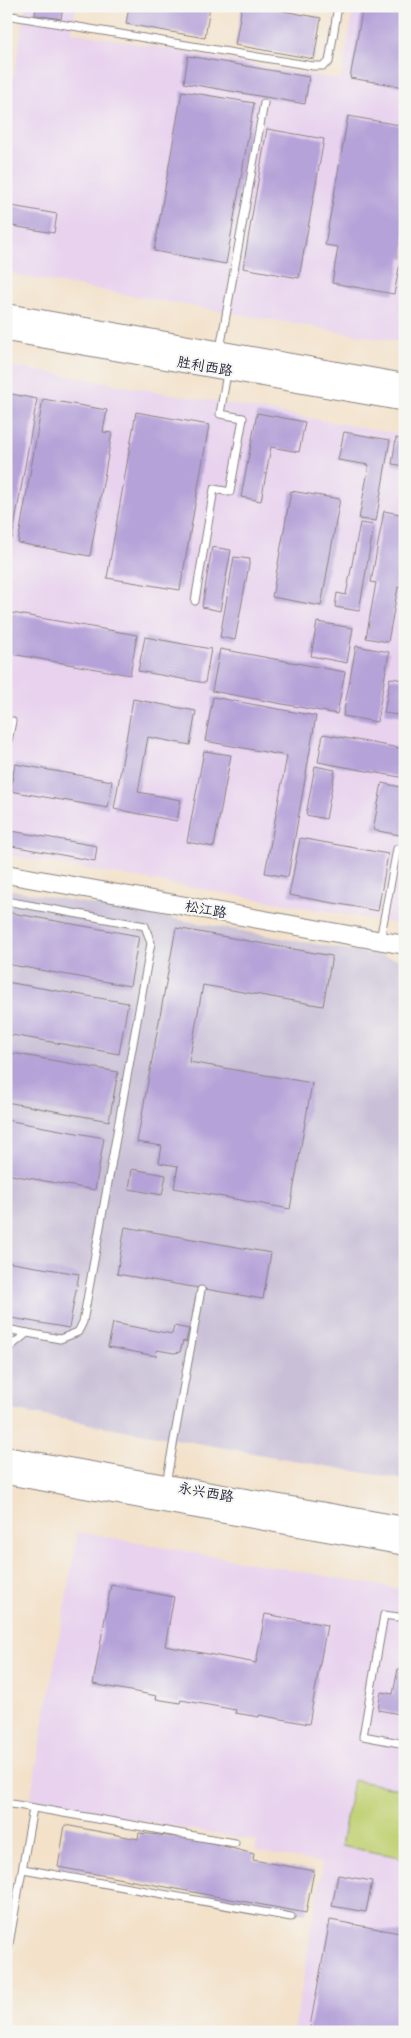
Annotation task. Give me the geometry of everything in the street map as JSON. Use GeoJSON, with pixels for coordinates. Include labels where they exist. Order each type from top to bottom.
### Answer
{"type":"FeatureCollection","features":[{"type":"Feature","properties":{"kind":"main road","name":"胜利西路"},"geometry":{"type":"LineString","coordinates":[[6,314],[405,384]]}},
{"type":"Feature","properties":{"kind":"main road","name":"胜利西路"},"geometry":{"type":"LineString","coordinates":[[6,331],[405,401]]}},
{"type":"Feature","properties":{"kind":"main road","name":"永兴西路"},"geometry":{"type":"LineString","coordinates":[[6,1457],[405,1528]]}},
{"type":"Feature","properties":{"kind":"main road","name":"永兴西路"},"geometry":{"type":"LineString","coordinates":[[6,1474],[405,1545]]}},
{"type":"Feature","properties":{"kind":"street","name":"松江路"},"geometry":{"type":"LineString","coordinates":[[6,874],[405,945]]}},
{"type":"Feature","properties":{"kind":"lane"},"geometry":{"type":"LineString","coordinates":[[6,15],[322,66],[328,62],[338,6]]}},
{"type":"Feature","properties":{"kind":"lane"},"geometry":{"type":"LineString","coordinates":[[220,352],[264,103]]}},
{"type":"Feature","properties":{"kind":"lane"},"geometry":{"type":"LineString","coordinates":[[195,601],[214,489],[230,492],[244,418],[220,414],[228,370]]}},
{"type":"Feature","properties":{"kind":"lane"},"geometry":{"type":"LineString","coordinates":[[6,751],[12,721]]}},
{"type":"Feature","properties":{"kind":"lane"},"geometry":{"type":"LineString","coordinates":[[380,940],[397,849]]}},
{"type":"Feature","properties":{"kind":"lane"},"geometry":{"type":"LineString","coordinates":[[6,901],[145,926],[151,943],[83,1322],[78,1332],[60,1339],[6,1329]]}},
{"type":"Feature","properties":{"kind":"lane"},"geometry":{"type":"LineString","coordinates":[[166,1485],[201,1290]]}},
{"type":"Feature","properties":{"kind":"lane"},"geometry":{"type":"LineString","coordinates":[[6,1350],[27,1333]]}},
{"type":"Feature","properties":{"kind":"lane"},"geometry":{"type":"LineString","coordinates":[[405,1618],[384,1615],[363,1736],[405,1744]]}},
{"type":"Feature","properties":{"kind":"lane"},"geometry":{"type":"LineString","coordinates":[[6,1803],[235,1843]]}},
{"type":"Feature","properties":{"kind":"lane"},"geometry":{"type":"LineString","coordinates":[[6,1961],[8,1941],[34,1808]]}},
{"type":"Feature","properties":{"kind":"lane"},"geometry":{"type":"LineString","coordinates":[[23,1870],[291,1917]]}},
{"type":"Feature","properties":{"kind":"shaded area"},"geometry":{"type":"Polygon","coordinates":[[[26,6],[76,6],[72,32],[341,80],[354,6],[405,6],[405,343],[18,276],[6,269],[6,120],[26,6]]]}},
{"type":"Feature","properties":{"kind":"shaded area"},"geometry":{"type":"Polygon","coordinates":[[[6,365],[405,435],[405,925],[6,855],[6,365]]]}},
{"type":"Feature","properties":{"kind":"shaded area"},"geometry":{"type":"Polygon","coordinates":[[[6,889],[405,960],[405,1480],[6,1409],[6,889]]]}},
{"type":"Feature","properties":{"kind":"shaded area"},"geometry":{"type":"Polygon","coordinates":[[[78,1532],[405,1590],[405,2032],[294,2032],[323,1863],[255,1851],[257,1841],[30,1801],[78,1532]]]}},
{"type":"Feature","properties":{"kind":"green space"},"geometry":{"type":"Polygon","coordinates":[[[353,1780],[405,1790],[405,1858],[341,1846],[353,1780]]]}},
{"type":"Feature","properties":{"kind":"building"},"geometry":{"type":"Polygon","coordinates":[[[36,6],[63,6],[61,19],[35,15],[36,6]]]}},
{"type":"Feature","properties":{"kind":"building"},"geometry":{"type":"Polygon","coordinates":[[[129,6],[210,6],[205,38],[126,24],[129,6]]]}},
{"type":"Feature","properties":{"kind":"building"},"geometry":{"type":"Polygon","coordinates":[[[242,6],[256,6],[321,18],[314,59],[235,45],[242,6]]]}},
{"type":"Feature","properties":{"kind":"building"},"geometry":{"type":"Polygon","coordinates":[[[363,6],[405,6],[405,87],[350,78],[363,6]]]}},
{"type":"Feature","properties":{"kind":"building"},"geometry":{"type":"Polygon","coordinates":[[[188,56],[309,77],[305,104],[184,83],[188,56]]]}},
{"type":"Feature","properties":{"kind":"building"},"geometry":{"type":"Polygon","coordinates":[[[182,91],[254,103],[226,264],[154,251],[182,91]]]}},
{"type":"Feature","properties":{"kind":"building"},"geometry":{"type":"Polygon","coordinates":[[[348,116],[405,126],[405,259],[401,258],[394,294],[332,283],[338,247],[325,245],[348,116]]]}},
{"type":"Feature","properties":{"kind":"building"},"geometry":{"type":"Polygon","coordinates":[[[267,129],[324,139],[299,278],[243,268],[267,129]]]}},
{"type":"Feature","properties":{"kind":"building"},"geometry":{"type":"Polygon","coordinates":[[[6,205],[57,214],[54,233],[6,225],[6,205]]]}},
{"type":"Feature","properties":{"kind":"building"},"geometry":{"type":"Polygon","coordinates":[[[6,393],[37,399],[12,539],[6,538],[6,393]]]}},
{"type":"Feature","properties":{"kind":"building"},"geometry":{"type":"Polygon","coordinates":[[[43,399],[107,410],[103,432],[112,433],[90,556],[18,543],[43,399]]]}},
{"type":"Feature","properties":{"kind":"building"},"geometry":{"type":"Polygon","coordinates":[[[136,412],[209,425],[180,590],[107,578],[136,412]]]}},
{"type":"Feature","properties":{"kind":"building"},"geometry":{"type":"Polygon","coordinates":[[[257,413],[305,422],[299,452],[271,447],[261,501],[241,497],[257,413]]]}},
{"type":"Feature","properties":{"kind":"building"},"geometry":{"type":"Polygon","coordinates":[[[344,432],[390,440],[376,521],[359,519],[369,465],[338,460],[344,432]]]}},
{"type":"Feature","properties":{"kind":"building"},"geometry":{"type":"Polygon","coordinates":[[[396,438],[405,440],[405,466],[392,464],[396,438]]]}},
{"type":"Feature","properties":{"kind":"building"},"geometry":{"type":"Polygon","coordinates":[[[291,491],[340,499],[321,606],[272,597],[291,491]]]}},
{"type":"Feature","properties":{"kind":"building"},"geometry":{"type":"Polygon","coordinates":[[[384,511],[405,515],[405,588],[398,587],[388,642],[366,638],[376,583],[371,582],[384,511]]]}},
{"type":"Feature","properties":{"kind":"building"},"geometry":{"type":"Polygon","coordinates":[[[360,523],[374,525],[359,611],[335,607],[337,593],[346,595],[360,523]]]}},
{"type":"Feature","properties":{"kind":"building"},"geometry":{"type":"Polygon","coordinates":[[[212,547],[231,550],[220,611],[202,607],[212,547]]]}},
{"type":"Feature","properties":{"kind":"building"},"geometry":{"type":"Polygon","coordinates":[[[234,557],[250,559],[235,640],[220,637],[234,557]]]}},
{"type":"Feature","properties":{"kind":"building"},"geometry":{"type":"Polygon","coordinates":[[[6,612],[137,635],[130,675],[6,653],[6,612]]]}},
{"type":"Feature","properties":{"kind":"building"},"geometry":{"type":"Polygon","coordinates":[[[317,622],[353,628],[347,663],[311,656],[317,622]]]}},
{"type":"Feature","properties":{"kind":"building"},"geometry":{"type":"Polygon","coordinates":[[[145,637],[211,649],[205,683],[138,671],[145,637]]]}},
{"type":"Feature","properties":{"kind":"building"},"geometry":{"type":"Polygon","coordinates":[[[356,646],[389,652],[377,722],[343,716],[356,646]]]}},
{"type":"Feature","properties":{"kind":"building"},"geometry":{"type":"Polygon","coordinates":[[[220,649],[345,672],[337,714],[212,691],[220,649]]]}},
{"type":"Feature","properties":{"kind":"building"},"geometry":{"type":"Polygon","coordinates":[[[390,678],[405,680],[405,716],[384,713],[390,678]]]}},
{"type":"Feature","properties":{"kind":"building"},"geometry":{"type":"Polygon","coordinates":[[[213,697],[316,716],[288,877],[265,873],[287,756],[205,741],[213,697]]]}},
{"type":"Feature","properties":{"kind":"building"},"geometry":{"type":"Polygon","coordinates":[[[133,699],[196,711],[190,745],[148,737],[138,792],[181,800],[177,821],[114,809],[133,699]]]}},
{"type":"Feature","properties":{"kind":"building"},"geometry":{"type":"Polygon","coordinates":[[[323,734],[405,749],[405,778],[318,762],[323,734]]]}},
{"type":"Feature","properties":{"kind":"building"},"geometry":{"type":"Polygon","coordinates":[[[204,751],[231,755],[214,847],[187,842],[204,751]]]}},
{"type":"Feature","properties":{"kind":"building"},"geometry":{"type":"Polygon","coordinates":[[[15,764],[112,781],[108,808],[10,791],[15,764]]]}},
{"type":"Feature","properties":{"kind":"building"},"geometry":{"type":"Polygon","coordinates":[[[315,766],[335,770],[326,819],[306,815],[315,766]]]}},
{"type":"Feature","properties":{"kind":"building"},"geometry":{"type":"Polygon","coordinates":[[[382,783],[405,788],[405,836],[373,830],[382,783]]]}},
{"type":"Feature","properties":{"kind":"building"},"geometry":{"type":"Polygon","coordinates":[[[6,830],[97,846],[95,861],[6,845],[6,830]]]}},
{"type":"Feature","properties":{"kind":"building"},"geometry":{"type":"Polygon","coordinates":[[[300,838],[388,854],[378,911],[289,895],[300,838]]]}},
{"type":"Feature","properties":{"kind":"building"},"geometry":{"type":"Polygon","coordinates":[[[6,912],[139,936],[130,986],[6,964],[6,912]]]}},
{"type":"Feature","properties":{"kind":"building"},"geometry":{"type":"Polygon","coordinates":[[[176,928],[332,956],[323,1006],[203,985],[189,1062],[312,1083],[290,1209],[174,1188],[178,1166],[159,1163],[162,1146],[137,1142],[176,928]]]}},
{"type":"Feature","properties":{"kind":"building"},"geometry":{"type":"Polygon","coordinates":[[[6,982],[128,1003],[119,1054],[6,1034],[6,982]]]}},
{"type":"Feature","properties":{"kind":"building"},"geometry":{"type":"Polygon","coordinates":[[[6,1052],[118,1072],[109,1121],[6,1102],[6,1052]]]}},
{"type":"Feature","properties":{"kind":"building"},"geometry":{"type":"Polygon","coordinates":[[[6,1120],[104,1138],[95,1190],[6,1174],[6,1120]]]}},
{"type":"Feature","properties":{"kind":"building"},"geometry":{"type":"Polygon","coordinates":[[[132,1169],[166,1175],[162,1195],[129,1189],[132,1169]]]}},
{"type":"Feature","properties":{"kind":"building"},"geometry":{"type":"Polygon","coordinates":[[[125,1227],[271,1253],[263,1299],[117,1274],[125,1227]]]}},
{"type":"Feature","properties":{"kind":"building"},"geometry":{"type":"Polygon","coordinates":[[[6,1262],[79,1274],[69,1328],[6,1317],[6,1262]]]}},
{"type":"Feature","properties":{"kind":"building"},"geometry":{"type":"Polygon","coordinates":[[[113,1323],[172,1334],[174,1326],[189,1329],[186,1342],[183,1341],[180,1352],[174,1353],[157,1350],[156,1356],[108,1347],[113,1323]]]}},
{"type":"Feature","properties":{"kind":"building"},"geometry":{"type":"Polygon","coordinates":[[[111,1585],[174,1597],[165,1646],[256,1663],[265,1614],[327,1625],[309,1724],[259,1715],[259,1717],[235,1713],[236,1710],[181,1700],[180,1703],[156,1699],[157,1696],[93,1684],[111,1585]]]}},
{"type":"Feature","properties":{"kind":"building"},"geometry":{"type":"Polygon","coordinates":[[[398,1669],[405,1670],[405,1715],[378,1710],[381,1692],[393,1694],[398,1669]]]}},
{"type":"Feature","properties":{"kind":"building"},"geometry":{"type":"Polygon","coordinates":[[[65,1825],[138,1839],[139,1833],[197,1839],[254,1854],[253,1860],[314,1871],[306,1913],[58,1867],[65,1825]]]}},
{"type":"Feature","properties":{"kind":"building"},"geometry":{"type":"Polygon","coordinates":[[[338,1875],[372,1881],[366,1912],[332,1906],[338,1875]]]}},
{"type":"Feature","properties":{"kind":"building"},"geometry":{"type":"Polygon","coordinates":[[[330,1920],[405,1934],[405,2032],[309,2032],[330,1920]]]}}]}
